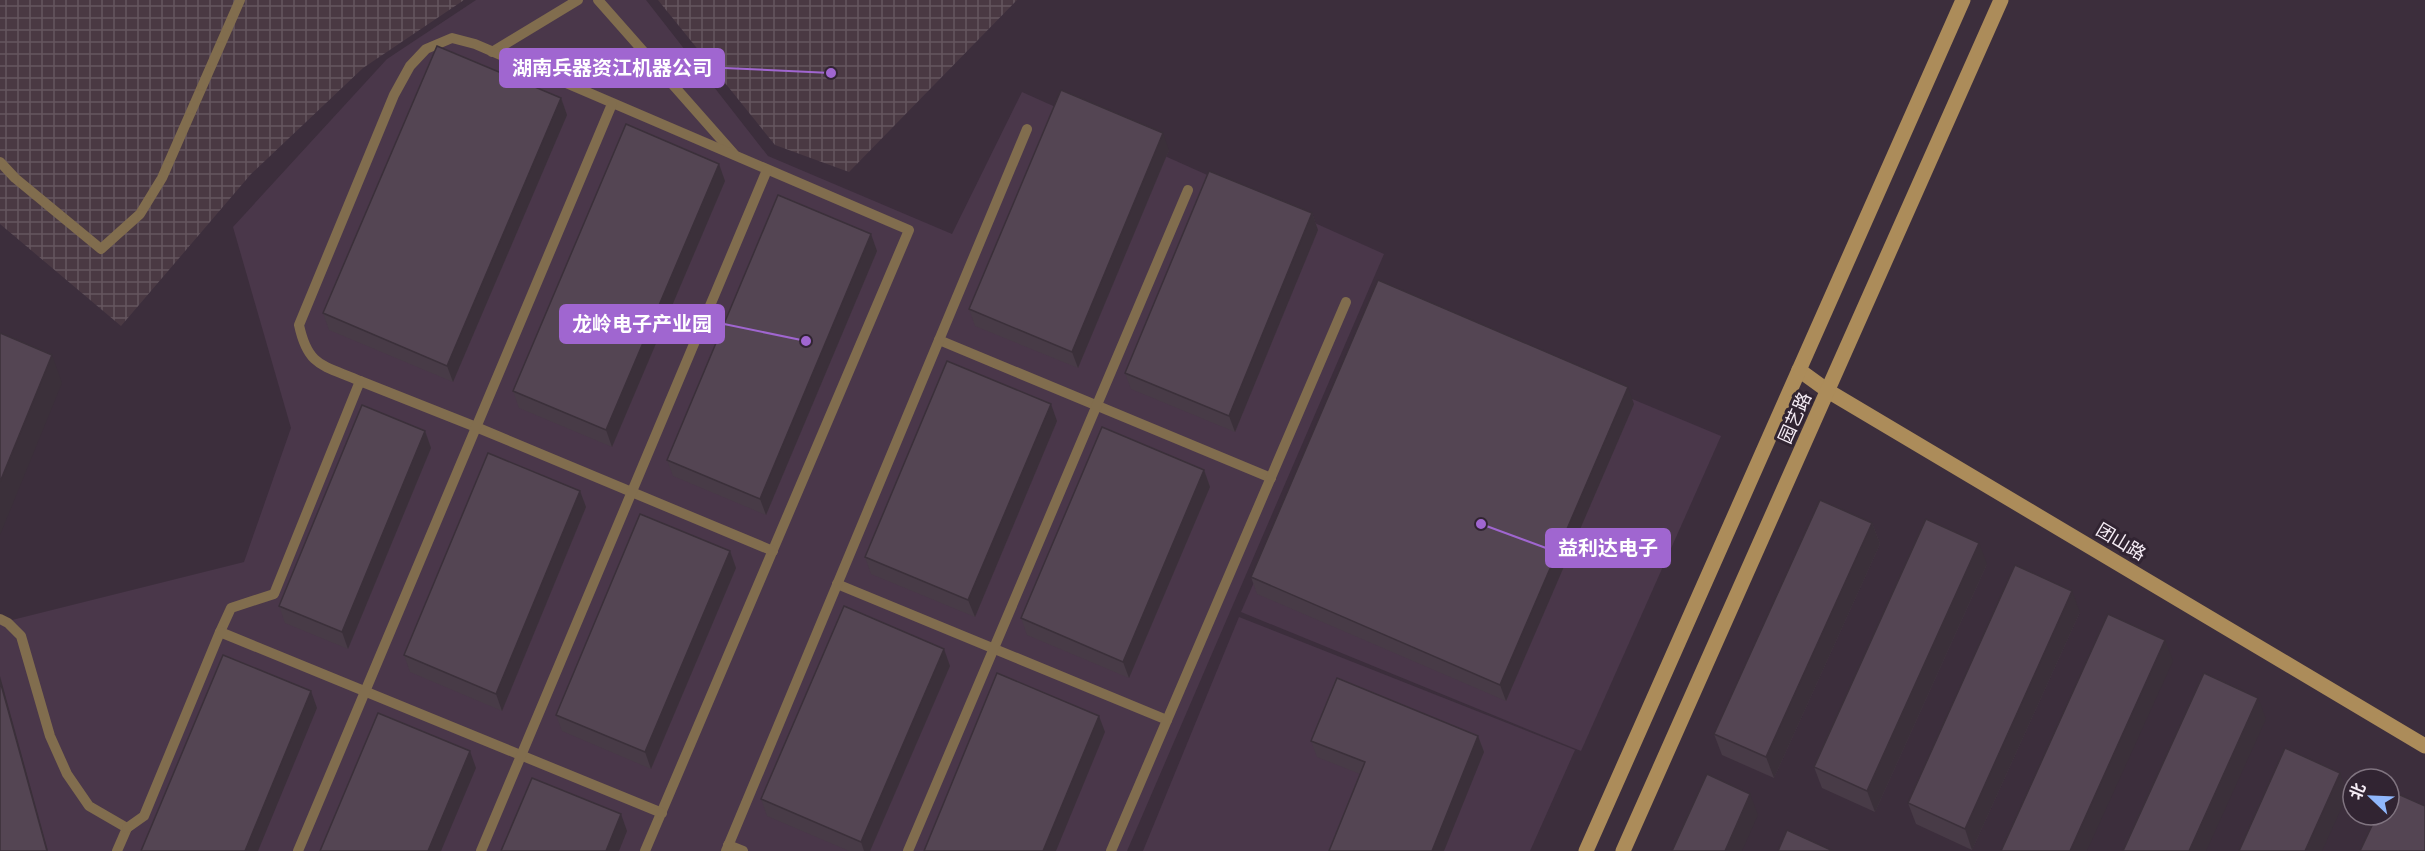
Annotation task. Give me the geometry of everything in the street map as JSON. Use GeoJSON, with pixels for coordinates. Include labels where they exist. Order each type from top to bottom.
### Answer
{"type":"FeatureCollection","features":[{"type":"Feature","properties":{"kind":"street","name":"园艺路"},"geometry":{"type":"LineString","coordinates":[[1586,851],[1963,0]]}},
{"type":"Feature","properties":{"kind":"street","name":"园艺路"},"geometry":{"type":"LineString","coordinates":[[1623,851],[2001,0]]}},
{"type":"Feature","properties":{"kind":"street","name":"团山路"},"geometry":{"type":"LineString","coordinates":[[1799,370],[1828,391],[2425,746]]}},
{"type":"Feature","properties":{"kind":"lane"},"geometry":{"type":"LineString","coordinates":[[0,162],[15,178],[101,249],[140,214],[162,178],[240,0]]}},
{"type":"Feature","properties":{"kind":"lane"},"geometry":{"type":"LineString","coordinates":[[492,52],[578,0]]}},
{"type":"Feature","properties":{"kind":"lane"},"geometry":{"type":"LineString","coordinates":[[598,0],[737,157]]}},
{"type":"Feature","properties":{"kind":"lane"},"geometry":{"type":"LineString","coordinates":[[645,851],[662,813],[909,230],[492,52],[452,38],[426,49],[410,66],[394,95],[299,325],[303,347],[316,363],[773,551]]}},
{"type":"Feature","properties":{"kind":"lane"},"geometry":{"type":"LineString","coordinates":[[298,851],[612,104]]}},
{"type":"Feature","properties":{"kind":"lane"},"geometry":{"type":"LineString","coordinates":[[743,851],[727,848],[1027,129]]}},
{"type":"Feature","properties":{"kind":"lane"},"geometry":{"type":"LineString","coordinates":[[481,851],[768,170]]}},
{"type":"Feature","properties":{"kind":"lane"},"geometry":{"type":"LineString","coordinates":[[908,851],[1188,190]]}},
{"type":"Feature","properties":{"kind":"lane"},"geometry":{"type":"LineString","coordinates":[[1111,851],[1346,302]]}},
{"type":"Feature","properties":{"kind":"lane"},"geometry":{"type":"LineString","coordinates":[[939,339],[1271,478]]}},
{"type":"Feature","properties":{"kind":"lane"},"geometry":{"type":"LineString","coordinates":[[117,851],[127,828],[144,816],[231,608],[274,594],[360,381]]}},
{"type":"Feature","properties":{"kind":"lane"},"geometry":{"type":"LineString","coordinates":[[837,584],[1167,720]]}},
{"type":"Feature","properties":{"kind":"lane"},"geometry":{"type":"LineString","coordinates":[[0,619],[8,623],[21,636],[50,736],[67,774],[89,806],[127,828]]}},
{"type":"Feature","properties":{"kind":"lane"},"geometry":{"type":"LineString","coordinates":[[220,632],[662,813]]}},
{"type":"Feature","properties":{"kind":"shaded area"},"geometry":{"type":"Polygon","coordinates":[[[0,0],[464,0],[363,68],[251,174],[121,326],[0,224],[0,0]]]}},
{"type":"Feature","properties":{"kind":"shaded area"},"geometry":{"type":"Polygon","coordinates":[[[476,0],[646,0],[768,156],[952,234],[1022,92],[1384,254],[1127,851],[0,851],[0,623],[244,562],[291,428],[233,227],[387,59],[476,0]]]}},
{"type":"Feature","properties":{"kind":"shaded area"},"geometry":{"type":"Polygon","coordinates":[[[658,0],[1017,0],[849,172],[775,145],[658,0]]]}},
{"type":"Feature","properties":{"kind":"shaded area"},"geometry":{"type":"Polygon","coordinates":[[[1380,294],[1721,436],[1581,751],[1241,612],[1380,294]]]}},
{"type":"Feature","properties":{"kind":"shaded area"},"geometry":{"type":"Polygon","coordinates":[[[1239,617],[1575,750],[1530,851],[1143,851],[1239,617]]]}},
{"type":"Feature","properties":{"kind":"building"},"geometry":{"type":"Polygon","coordinates":[[[437,46],[561,98],[447,366],[323,313],[437,46]]]}},
{"type":"Feature","properties":{"kind":"building"},"geometry":{"type":"Polygon","coordinates":[[[1061,90],[1163,133],[1072,352],[969,309],[1061,90]]]}},
{"type":"Feature","properties":{"kind":"building"},"geometry":{"type":"Polygon","coordinates":[[[626,124],[719,164],[606,430],[513,391],[626,124]]]}},
{"type":"Feature","properties":{"kind":"building"},"geometry":{"type":"Polygon","coordinates":[[[1209,171],[1312,213],[1229,416],[1125,373],[1209,171]]]}},
{"type":"Feature","properties":{"kind":"building"},"geometry":{"type":"Polygon","coordinates":[[[778,195],[871,234],[760,499],[667,460],[778,195]]]}},
{"type":"Feature","properties":{"kind":"building"},"geometry":{"type":"Polygon","coordinates":[[[1378,280],[1628,387],[1500,685],[1251,577],[1378,280]]]}},
{"type":"Feature","properties":{"kind":"building"},"geometry":{"type":"Polygon","coordinates":[[[0,333],[52,355],[0,482],[0,333]]]}},
{"type":"Feature","properties":{"kind":"building"},"geometry":{"type":"Polygon","coordinates":[[[947,361],[1051,404],[968,600],[865,557],[947,361]]]}},
{"type":"Feature","properties":{"kind":"building"},"geometry":{"type":"Polygon","coordinates":[[[362,405],[425,431],[342,632],[279,606],[362,405]]]}},
{"type":"Feature","properties":{"kind":"building"},"geometry":{"type":"Polygon","coordinates":[[[1102,427],[1204,470],[1123,662],[1021,618],[1102,427]]]}},
{"type":"Feature","properties":{"kind":"building"},"geometry":{"type":"Polygon","coordinates":[[[488,453],[580,491],[496,694],[404,655],[488,453]]]}},
{"type":"Feature","properties":{"kind":"building"},"geometry":{"type":"Polygon","coordinates":[[[1820,500],[1872,523],[1766,757],[1714,734],[1820,500]]]}},
{"type":"Feature","properties":{"kind":"building"},"geometry":{"type":"Polygon","coordinates":[[[640,514],[730,551],[645,752],[556,715],[640,514]]]}},
{"type":"Feature","properties":{"kind":"building"},"geometry":{"type":"Polygon","coordinates":[[[1926,519],[1979,543],[1867,791],[1814,767],[1926,519]]]}},
{"type":"Feature","properties":{"kind":"building"},"geometry":{"type":"Polygon","coordinates":[[[2015,565],[2072,591],[1965,829],[1908,803],[2015,565]]]}},
{"type":"Feature","properties":{"kind":"building"},"geometry":{"type":"Polygon","coordinates":[[[844,606],[944,649],[861,842],[761,799],[844,606]]]}},
{"type":"Feature","properties":{"kind":"building"},"geometry":{"type":"Polygon","coordinates":[[[2108,614],[2165,640],[2070,851],[2001,851],[2108,614]]]}},
{"type":"Feature","properties":{"kind":"building"},"geometry":{"type":"Polygon","coordinates":[[[223,655],[311,691],[245,851],[141,851],[223,655]]]}},
{"type":"Feature","properties":{"kind":"building"},"geometry":{"type":"Polygon","coordinates":[[[997,673],[1099,716],[1043,851],[924,851],[997,673]]]}},
{"type":"Feature","properties":{"kind":"building"},"geometry":{"type":"Polygon","coordinates":[[[2204,673],[2258,698],[2189,851],[2123,851],[2204,673]]]}},
{"type":"Feature","properties":{"kind":"building"},"geometry":{"type":"Polygon","coordinates":[[[1337,678],[1478,736],[1432,851],[1329,851],[1365,762],[1311,741],[1337,678]]]}},
{"type":"Feature","properties":{"kind":"building"},"geometry":{"type":"Polygon","coordinates":[[[0,681],[47,851],[0,851],[0,681]]]}},
{"type":"Feature","properties":{"kind":"building"},"geometry":{"type":"Polygon","coordinates":[[[378,713],[470,751],[428,851],[320,851],[378,713]]]}},
{"type":"Feature","properties":{"kind":"building"},"geometry":{"type":"Polygon","coordinates":[[[2285,748],[2340,773],[2305,851],[2239,851],[2285,748]]]}},
{"type":"Feature","properties":{"kind":"building"},"geometry":{"type":"Polygon","coordinates":[[[1707,774],[1750,794],[1725,851],[1672,851],[1707,774]]]}},
{"type":"Feature","properties":{"kind":"building"},"geometry":{"type":"Polygon","coordinates":[[[532,778],[621,814],[606,851],[501,851],[532,778]]]}},
{"type":"Feature","properties":{"kind":"building"},"geometry":{"type":"Polygon","coordinates":[[[2401,795],[2425,806],[2425,851],[2360,851],[2371,827],[2401,827],[2401,795]]]}},
{"type":"Feature","properties":{"kind":"building"},"geometry":{"type":"Polygon","coordinates":[[[1787,830],[1833,851],[1778,851],[1787,830]]]}},
{"type":"Feature","properties":{"kind":"place","name":"湖南兵器资江机器公司"},"geometry":{"type":"Point","coordinates":[831,73]}},
{"type":"Feature","properties":{"kind":"place","name":"龙岭电子产业园"},"geometry":{"type":"Point","coordinates":[806,341]}},
{"type":"Feature","properties":{"kind":"place","name":"益利达电子"},"geometry":{"type":"Point","coordinates":[1481,524]}}]}
